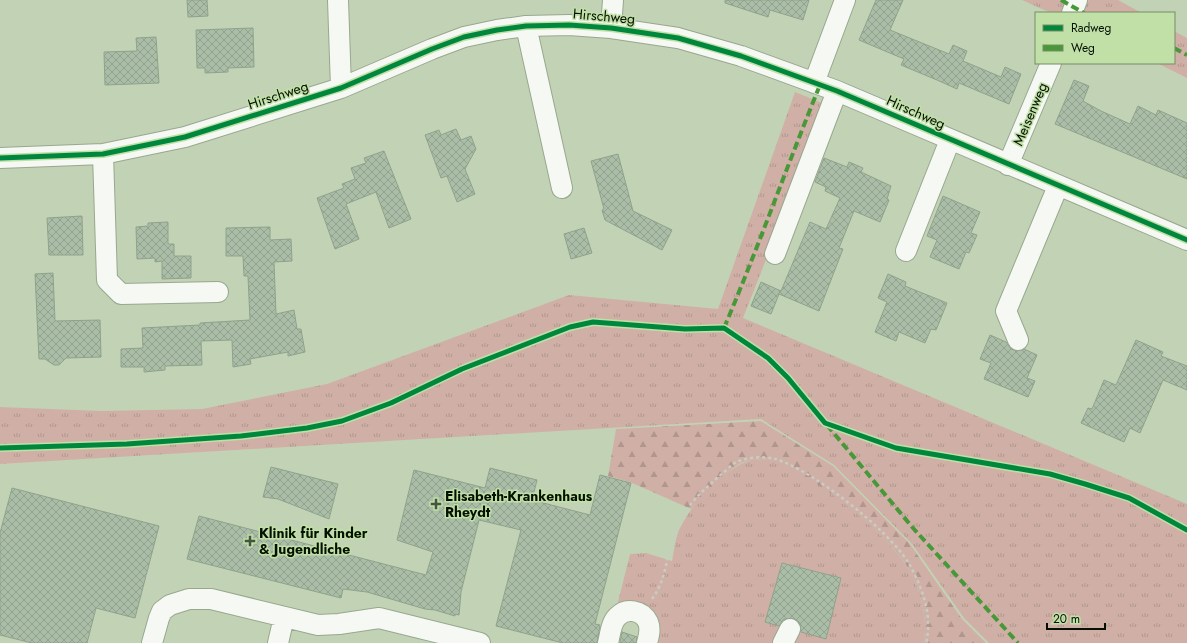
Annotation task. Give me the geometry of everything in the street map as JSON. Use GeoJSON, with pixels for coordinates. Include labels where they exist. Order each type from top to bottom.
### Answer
{"type":"FeatureCollection","features":[{"type":"Feature","properties":{"kind":"street"},"geometry":{"type":"LineString","coordinates":[[338,0],[341,88]]}},
{"type":"Feature","properties":{"kind":"street"},"geometry":{"type":"LineString","coordinates":[[611,28],[613,0]]}},
{"type":"Feature","properties":{"kind":"street"},"geometry":{"type":"LineString","coordinates":[[814,83],[846,0]]}},
{"type":"Feature","properties":{"kind":"street"},"geometry":{"type":"LineString","coordinates":[[1072,12],[1077,0]]}},
{"type":"Feature","properties":{"kind":"street","name":"Hirschweg"},"geometry":{"type":"LineString","coordinates":[[0,158],[103,154],[185,137],[341,88],[464,37],[526,26],[569,25],[611,28],[678,38],[741,56],[836,91],[1187,240]]}},
{"type":"Feature","properties":{"kind":"street"},"geometry":{"type":"LineString","coordinates":[[526,26],[562,188]]}},
{"type":"Feature","properties":{"kind":"street","name":"Meisenweg"},"geometry":{"type":"LineString","coordinates":[[1008,165],[1051,64]]}},
{"type":"Feature","properties":{"kind":"street"},"geometry":{"type":"LineString","coordinates":[[775,254],[836,91]]}},
{"type":"Feature","properties":{"kind":"street"},"geometry":{"type":"LineString","coordinates":[[906,251],[950,140]]}},
{"type":"Feature","properties":{"kind":"street"},"geometry":{"type":"LineString","coordinates":[[103,154],[107,280],[121,294],[218,292]]}},
{"type":"Feature","properties":{"kind":"street"},"geometry":{"type":"LineString","coordinates":[[1018,340],[1006,312],[1058,186]]}},
{"type":"Feature","properties":{"kind":"street"},"geometry":{"type":"LineString","coordinates":[[152,643],[158,618],[162,611],[170,605],[189,599],[211,599],[318,625],[339,624],[379,618],[480,643]]}},
{"type":"Feature","properties":{"kind":"street"},"geometry":{"type":"LineString","coordinates":[[608,643],[615,618],[622,612],[630,610],[641,614],[648,622],[650,630],[647,643]]}},
{"type":"Feature","properties":{"kind":"street"},"geometry":{"type":"LineString","coordinates":[[278,643],[284,617]]}},
{"type":"Feature","properties":{"kind":"street"},"geometry":{"type":"LineString","coordinates":[[427,629],[441,643]]}},
{"type":"Feature","properties":{"kind":"path"},"geometry":{"type":"LineString","coordinates":[[641,614],[660,588],[675,531],[692,501],[735,462],[752,458],[774,458],[802,470],[833,491],[869,521],[900,553],[915,574],[926,603],[928,620],[926,643]]}},
{"type":"Feature","properties":{"kind":"green space"},"geometry":{"type":"Polygon","coordinates":[[[1022,0],[1082,0],[1087,3],[1089,0],[1118,0],[1140,12],[1049,12],[1022,0]]]}},
{"type":"Feature","properties":{"kind":"green space"},"geometry":{"type":"Polygon","coordinates":[[[1175,32],[1187,38],[1187,78],[1159,64],[1175,64],[1175,32]]]}},
{"type":"Feature","properties":{"kind":"green space"},"geometry":{"type":"Polygon","coordinates":[[[795,92],[827,105],[743,318],[1187,504],[1187,643],[989,643],[964,618],[912,544],[834,465],[761,419],[0,464],[0,407],[102,411],[202,409],[327,384],[569,295],[718,309],[795,92]]]}},
{"type":"Feature","properties":{"kind":"green space"},"geometry":{"type":"Polygon","coordinates":[[[761,421],[833,466],[910,544],[962,619],[986,643],[923,643],[925,635],[925,617],[921,599],[912,575],[902,560],[871,526],[832,494],[811,480],[776,462],[767,460],[751,460],[743,462],[718,480],[691,509],[630,482],[608,476],[616,429],[761,421]]]}},
{"type":"Feature","properties":{"kind":"green space"},"geometry":{"type":"Polygon","coordinates":[[[751,460],[775,461],[792,468],[811,479],[871,525],[888,543],[902,559],[912,575],[921,599],[925,618],[925,635],[923,643],[658,643],[660,626],[659,620],[653,611],[648,607],[639,604],[617,606],[630,554],[646,553],[672,561],[679,530],[700,498],[729,471],[740,464],[751,460]]]}},
{"type":"Feature","properties":{"kind":"building"},"geometry":{"type":"Polygon","coordinates":[[[187,0],[207,0],[208,16],[188,17],[187,0]]]}},
{"type":"Feature","properties":{"kind":"building"},"geometry":{"type":"Polygon","coordinates":[[[725,0],[809,0],[803,20],[770,10],[768,17],[725,3],[725,0]]]}},
{"type":"Feature","properties":{"kind":"building"},"geometry":{"type":"Polygon","coordinates":[[[876,0],[903,0],[890,30],[949,54],[953,45],[967,51],[963,61],[1001,77],[1005,67],[1021,74],[1009,104],[959,83],[957,89],[901,65],[904,59],[859,40],[876,0]]]}},
{"type":"Feature","properties":{"kind":"building"},"geometry":{"type":"Polygon","coordinates":[[[253,28],[254,67],[228,68],[228,72],[205,73],[205,68],[197,68],[196,30],[253,28]]]}},
{"type":"Feature","properties":{"kind":"building"},"geometry":{"type":"Polygon","coordinates":[[[156,37],[159,83],[105,85],[104,52],[137,51],[136,38],[156,37]]]}},
{"type":"Feature","properties":{"kind":"building"},"geometry":{"type":"Polygon","coordinates":[[[1074,80],[1089,86],[1083,101],[1130,124],[1138,106],[1156,115],[1158,110],[1187,123],[1187,179],[1055,124],[1074,80]]]}},
{"type":"Feature","properties":{"kind":"building"},"geometry":{"type":"Polygon","coordinates":[[[456,129],[461,140],[471,136],[476,149],[465,169],[475,194],[457,202],[447,176],[441,178],[425,135],[439,130],[441,135],[456,129]]]}},
{"type":"Feature","properties":{"kind":"building"},"geometry":{"type":"Polygon","coordinates":[[[384,151],[411,219],[389,228],[376,192],[346,204],[359,239],[335,249],[317,198],[344,188],[342,184],[355,179],[351,168],[366,163],[364,158],[384,151]]]}},
{"type":"Feature","properties":{"kind":"building"},"geometry":{"type":"Polygon","coordinates":[[[618,154],[633,211],[672,230],[662,250],[605,220],[602,210],[604,209],[591,161],[618,154]]]}},
{"type":"Feature","properties":{"kind":"building"},"geometry":{"type":"Polygon","coordinates":[[[824,158],[847,167],[849,162],[863,168],[861,172],[891,186],[887,199],[889,200],[880,222],[854,211],[839,248],[843,249],[819,311],[779,294],[771,314],[751,306],[761,282],[781,291],[810,222],[826,229],[840,198],[825,191],[826,187],[815,182],[824,158]]]}},
{"type":"Feature","properties":{"kind":"building"},"geometry":{"type":"Polygon","coordinates":[[[943,196],[980,212],[971,233],[977,235],[969,253],[966,252],[959,269],[930,257],[937,240],[927,236],[943,196]]]}},
{"type":"Feature","properties":{"kind":"building"},"geometry":{"type":"Polygon","coordinates":[[[82,216],[83,255],[49,255],[47,218],[82,216]]]}},
{"type":"Feature","properties":{"kind":"building"},"geometry":{"type":"Polygon","coordinates":[[[168,222],[168,244],[174,244],[174,256],[191,256],[191,278],[162,279],[162,261],[155,262],[155,258],[137,259],[136,227],[148,226],[148,223],[168,222]]]}},
{"type":"Feature","properties":{"kind":"building"},"geometry":{"type":"Polygon","coordinates":[[[270,227],[270,240],[291,239],[292,261],[274,262],[276,314],[294,310],[297,329],[301,329],[305,352],[288,356],[288,352],[250,359],[251,364],[233,367],[232,340],[201,341],[202,365],[165,366],[165,370],[144,372],[144,367],[121,367],[121,349],[143,348],[142,328],[200,325],[200,323],[250,320],[248,276],[244,276],[243,256],[226,256],[226,228],[270,227]]]}},
{"type":"Feature","properties":{"kind":"building"},"geometry":{"type":"Polygon","coordinates":[[[584,228],[592,253],[571,259],[564,234],[584,228]]]}},
{"type":"Feature","properties":{"kind":"building"},"geometry":{"type":"Polygon","coordinates":[[[53,273],[55,321],[100,320],[101,357],[66,358],[59,365],[54,365],[45,359],[39,359],[35,274],[53,273]]]}},
{"type":"Feature","properties":{"kind":"building"},"geometry":{"type":"Polygon","coordinates":[[[888,274],[906,282],[905,286],[947,303],[936,330],[931,329],[925,343],[899,332],[896,341],[875,332],[887,302],[878,298],[888,274]]]}},
{"type":"Feature","properties":{"kind":"building"},"geometry":{"type":"Polygon","coordinates":[[[990,335],[1006,342],[1011,349],[1017,351],[1024,349],[1037,355],[1027,378],[1035,381],[1028,397],[984,379],[991,363],[980,359],[990,335]]]}},
{"type":"Feature","properties":{"kind":"building"},"geometry":{"type":"Polygon","coordinates":[[[1136,340],[1163,352],[1161,356],[1187,366],[1187,390],[1163,380],[1140,433],[1130,428],[1124,442],[1081,423],[1088,408],[1092,409],[1104,380],[1116,385],[1136,340]]]}},
{"type":"Feature","properties":{"kind":"building"},"geometry":{"type":"Polygon","coordinates":[[[271,467],[338,484],[329,519],[278,499],[263,497],[271,467]]]}},
{"type":"Feature","properties":{"kind":"building"},"geometry":{"type":"Polygon","coordinates":[[[490,468],[537,480],[532,500],[590,515],[600,475],[631,483],[595,624],[600,625],[597,643],[563,643],[496,626],[521,530],[479,520],[461,592],[459,615],[455,614],[455,616],[367,592],[343,589],[341,598],[187,559],[199,516],[426,575],[433,552],[397,540],[414,470],[485,488],[490,468]]]}},
{"type":"Feature","properties":{"kind":"building"},"geometry":{"type":"Polygon","coordinates":[[[12,488],[159,526],[135,618],[96,608],[87,643],[32,643],[0,635],[0,533],[12,488]]]}},
{"type":"Feature","properties":{"kind":"building"},"geometry":{"type":"Polygon","coordinates":[[[782,563],[841,578],[826,639],[801,632],[800,623],[795,619],[784,619],[779,626],[765,622],[782,563]]]}},
{"type":"Feature","properties":{"kind":"building"},"geometry":{"type":"Polygon","coordinates":[[[622,632],[637,637],[636,643],[620,643],[622,632]]]}},
{"type":"Feature","properties":{"kind":"marked path"},"geometry":{"type":"LineString","coordinates":[[1061,0],[1082,12]]}},
{"type":"Feature","properties":{"kind":"marked path"},"geometry":{"type":"LineString","coordinates":[[1175,49],[1187,55]]}},
{"type":"Feature","properties":{"kind":"marked path"},"geometry":{"type":"LineString","coordinates":[[724,328],[749,268],[820,85]]}},
{"type":"Feature","properties":{"kind":"marked path"},"geometry":{"type":"LineString","coordinates":[[827,425],[913,528],[1018,643]]}},
{"type":"Feature","properties":{"kind":"cycle path"},"geometry":{"type":"LineString","coordinates":[[0,158],[103,154],[185,137],[341,88],[464,37],[526,26],[569,25],[611,28],[678,38],[741,56],[837,91],[1187,240]]}},
{"type":"Feature","properties":{"kind":"cycle path"},"geometry":{"type":"LineString","coordinates":[[0,448],[127,444],[241,436],[307,428],[342,421],[391,403],[462,369],[570,327],[593,322],[685,329],[724,328],[768,358],[788,378],[825,423],[896,448],[1050,474],[1085,484],[1129,498],[1187,530]]}},
{"type":"Feature","properties":{"kind":"place","name":"Elisabeth-Krankenhaus Rheydt"},"geometry":{"type":"Point","coordinates":[436,504]}},
{"type":"Feature","properties":{"kind":"place","name":"Klinik für Kinder & Jugendliche"},"geometry":{"type":"Point","coordinates":[250,541]}}]}
